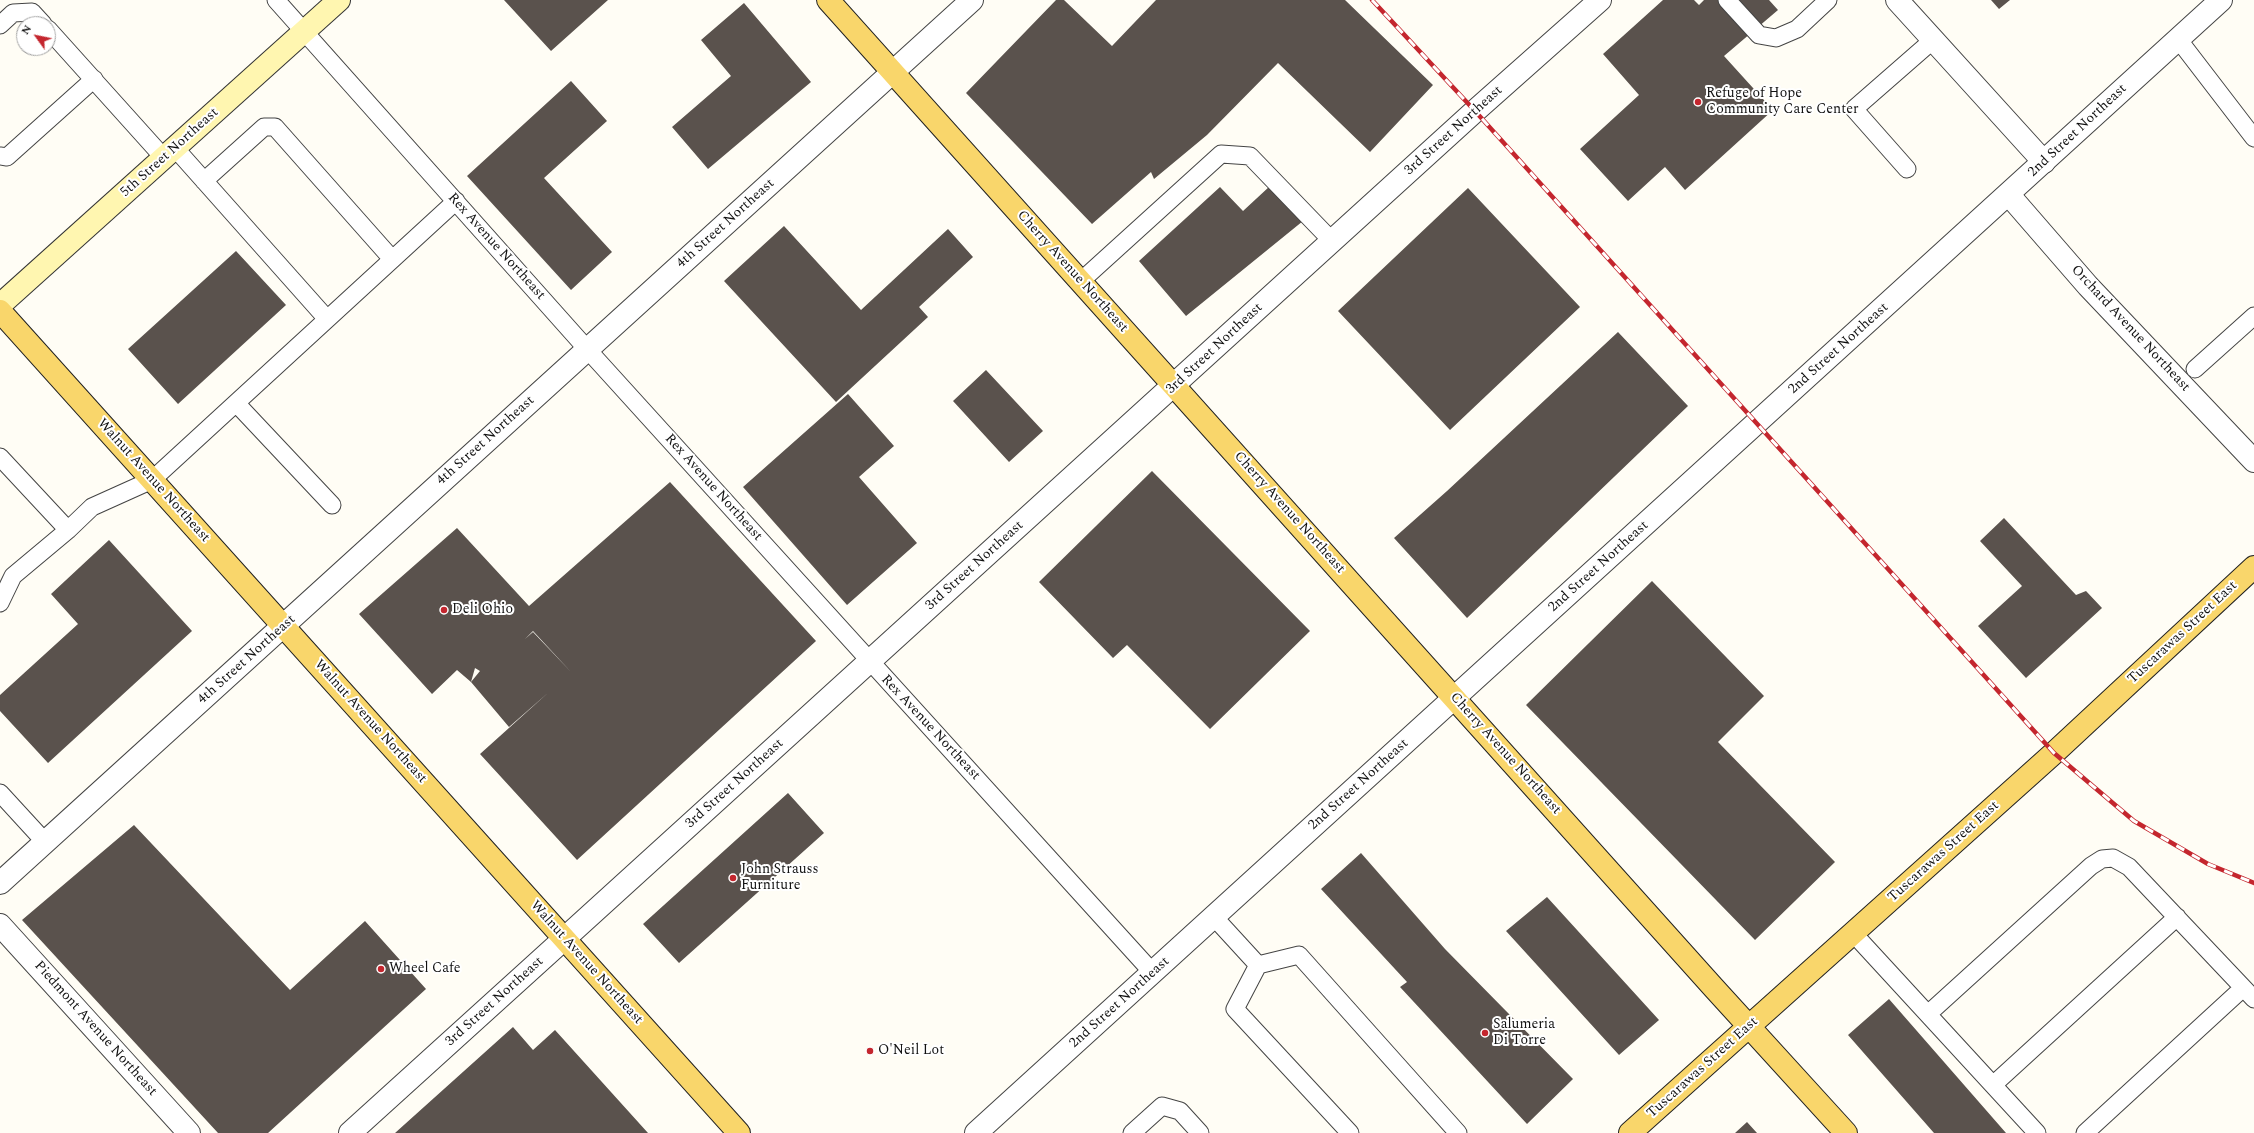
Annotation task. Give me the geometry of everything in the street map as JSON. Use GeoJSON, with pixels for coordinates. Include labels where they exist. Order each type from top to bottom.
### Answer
{"type":"FeatureCollection","features":[{"type":"Feature","properties":{"kind":"main road","name":"5th Street Northeast"},"geometry":{"type":"LineString","coordinates":[[0,305],[339,0]]}},
{"type":"Feature","properties":{"kind":"main road","name":"Cherry Avenue Northeast"},"geometry":{"type":"LineString","coordinates":[[828,0],[1749,1027],[1846,1133]]}},
{"type":"Feature","properties":{"kind":"main road","name":"Walnut Avenue Northeast"},"geometry":{"type":"LineString","coordinates":[[0,311],[739,1133]]}},
{"type":"Feature","properties":{"kind":"main road","name":"Tuscarawas Street East"},"geometry":{"type":"LineString","coordinates":[[1630,1133],[2054,753],[2254,567]]}},
{"type":"Feature","properties":{"kind":"street","name":"4th Street Northeast"},"geometry":{"type":"LineString","coordinates":[[0,883],[972,0]]}},
{"type":"Feature","properties":{"kind":"street"},"geometry":{"type":"LineString","coordinates":[[1897,0],[2044,162]]}},
{"type":"Feature","properties":{"kind":"street","name":"2nd Street Northeast"},"geometry":{"type":"LineString","coordinates":[[976,1133],[2009,195],[2220,0]]}},
{"type":"Feature","properties":{"kind":"street","name":"3rd Street Northeast"},"geometry":{"type":"LineString","coordinates":[[350,1133],[1596,1]]}},
{"type":"Feature","properties":{"kind":"street","name":"Orchard Avenue Northeast"},"geometry":{"type":"LineString","coordinates":[[2009,195],[2088,286],[2254,461]]}},
{"type":"Feature","properties":{"kind":"street","name":"Piedmont Avenue Northeast"},"geometry":{"type":"LineString","coordinates":[[0,925],[189,1133]]}},
{"type":"Feature","properties":{"kind":"lane","name":"Rex Avenue Northeast"},"geometry":{"type":"LineString","coordinates":[[276,0],[587,349],[1153,973]]}},
{"type":"Feature","properties":{"kind":"lane"},"geometry":{"type":"LineString","coordinates":[[1728,0],[1759,35],[1776,38],[1797,29],[1828,0]]}},
{"type":"Feature","properties":{"kind":"lane"},"geometry":{"type":"LineString","coordinates":[[0,25],[10,6],[32,12],[36,16]]}},
{"type":"Feature","properties":{"kind":"lane"},"geometry":{"type":"LineString","coordinates":[[56,38],[94,79],[169,153],[204,181],[327,319]]}},
{"type":"Feature","properties":{"kind":"lane"},"geometry":{"type":"LineString","coordinates":[[2178,39],[2254,138]]}},
{"type":"Feature","properties":{"kind":"lane"},"geometry":{"type":"LineString","coordinates":[[1907,169],[1854,109],[1933,40]]}},
{"type":"Feature","properties":{"kind":"lane"},"geometry":{"type":"LineString","coordinates":[[0,156],[7,157],[94,79]]}},
{"type":"Feature","properties":{"kind":"lane"},"geometry":{"type":"LineString","coordinates":[[204,181],[264,127],[275,127],[392,259]]}},
{"type":"Feature","properties":{"kind":"lane"},"geometry":{"type":"LineString","coordinates":[[1081,281],[1221,154],[1250,156],[1332,241]]}},
{"type":"Feature","properties":{"kind":"lane"},"geometry":{"type":"LineString","coordinates":[[0,604],[13,576],[68,530],[92,507],[152,480],[456,201]]}},
{"type":"Feature","properties":{"kind":"lane"},"geometry":{"type":"LineString","coordinates":[[2195,369],[2254,316]]}},
{"type":"Feature","properties":{"kind":"lane"},"geometry":{"type":"LineString","coordinates":[[236,403],[332,504]]}},
{"type":"Feature","properties":{"kind":"lane"},"geometry":{"type":"LineString","coordinates":[[0,457],[68,530]]}},
{"type":"Feature","properties":{"kind":"lane"},"geometry":{"type":"LineString","coordinates":[[0,793],[45,842]]}},
{"type":"Feature","properties":{"kind":"lane"},"geometry":{"type":"LineString","coordinates":[[1928,1014],[2091,866],[2102,859],[2113,858],[2129,867],[2249,993],[2085,1133]]}},
{"type":"Feature","properties":{"kind":"lane"},"geometry":{"type":"LineString","coordinates":[[1214,917],[1258,965]]}},
{"type":"Feature","properties":{"kind":"lane"},"geometry":{"type":"LineString","coordinates":[[1993,1086],[2177,917]]}},
{"type":"Feature","properties":{"kind":"lane"},"geometry":{"type":"LineString","coordinates":[[1853,933],[2037,1133]]}},
{"type":"Feature","properties":{"kind":"lane"},"geometry":{"type":"LineString","coordinates":[[1350,1133],[1235,1008],[1258,965],[1299,955],[1458,1133]]}},
{"type":"Feature","properties":{"kind":"lane"},"geometry":{"type":"LineString","coordinates":[[1132,1133],[1162,1106],[1180,1111],[1200,1133]]}},
{"type":"Feature","properties":{"kind":"building"},"geometry":{"type":"Polygon","coordinates":[[[504,0],[608,0],[551,51],[504,0]]]}},
{"type":"Feature","properties":{"kind":"building"},"geometry":{"type":"Polygon","coordinates":[[[1056,0],[1064,0],[1112,46],[1156,0],[1345,0],[1433,85],[1370,152],[1278,63],[1207,135],[1154,179],[1151,172],[1092,224],[966,93],[1056,0]]]}},
{"type":"Feature","properties":{"kind":"building","name":"Refuge of Hope Community Care Center"},"geometry":{"type":"Polygon","coordinates":[[[1663,0],[1694,0],[1699,5],[1704,0],[1769,0],[1778,10],[1724,56],[1773,110],[1685,190],[1665,167],[1628,201],[1580,149],[1639,95],[1603,54],[1663,0]]]}},
{"type":"Feature","properties":{"kind":"building"},"geometry":{"type":"Polygon","coordinates":[[[1991,0],[2010,0],[1999,9],[1991,0]]]}},
{"type":"Feature","properties":{"kind":"building"},"geometry":{"type":"Polygon","coordinates":[[[744,3],[811,82],[708,169],[672,127],[731,76],[701,40],[744,3]]]}},
{"type":"Feature","properties":{"kind":"building"},"geometry":{"type":"Polygon","coordinates":[[[571,81],[607,121],[544,178],[612,252],[571,290],[467,176],[571,81]]]}},
{"type":"Feature","properties":{"kind":"building"},"geometry":{"type":"Polygon","coordinates":[[[1270,186],[1303,221],[1186,316],[1139,261],[1220,187],[1243,211],[1270,186]]]}},
{"type":"Feature","properties":{"kind":"building"},"geometry":{"type":"Polygon","coordinates":[[[1468,188],[1580,307],[1450,430],[1338,311],[1468,188]]]}},
{"type":"Feature","properties":{"kind":"building"},"geometry":{"type":"Polygon","coordinates":[[[784,226],[861,310],[948,229],[973,257],[919,307],[928,317],[836,402],[724,281],[784,226]]]}},
{"type":"Feature","properties":{"kind":"building"},"geometry":{"type":"Polygon","coordinates":[[[236,251],[286,305],[178,404],[128,349],[236,251]]]}},
{"type":"Feature","properties":{"kind":"building"},"geometry":{"type":"Polygon","coordinates":[[[1618,332],[1688,406],[1467,618],[1394,538],[1447,491],[1618,332]]]}},
{"type":"Feature","properties":{"kind":"building"},"geometry":{"type":"Polygon","coordinates":[[[986,370],[1043,431],[1009,462],[953,401],[986,370]]]}},
{"type":"Feature","properties":{"kind":"building"},"geometry":{"type":"Polygon","coordinates":[[[848,394],[894,446],[859,477],[917,543],[847,605],[743,487],[848,394]]]}},
{"type":"Feature","properties":{"kind":"building"},"geometry":{"type":"Polygon","coordinates":[[[1152,471],[1310,631],[1210,729],[1127,645],[1113,658],[1039,582],[1152,471]]]}},
{"type":"Feature","properties":{"kind":"building"},"geometry":{"type":"Polygon","coordinates":[[[670,482],[816,641],[577,860],[480,754],[549,692],[509,727],[471,682],[457,670],[432,694],[359,614],[457,528],[529,606],[670,482]],[[533,631],[525,639],[533,632],[572,673],[533,631]],[[475,668],[471,682],[480,671],[475,668]]]}},
{"type":"Feature","properties":{"kind":"building"},"geometry":{"type":"Polygon","coordinates":[[[2004,518],[2076,595],[2086,591],[2102,608],[2026,678],[1978,626],[2022,586],[1980,541],[2004,518]]]}},
{"type":"Feature","properties":{"kind":"building"},"geometry":{"type":"Polygon","coordinates":[[[109,540],[192,631],[48,763],[0,711],[0,695],[78,624],[51,594],[109,540]]]}},
{"type":"Feature","properties":{"kind":"building"},"geometry":{"type":"Polygon","coordinates":[[[1652,581],[1764,696],[1718,742],[1835,862],[1755,940],[1526,705],[1652,581]]]}},
{"type":"Feature","properties":{"kind":"building","name":"John Strauss Furniture"},"geometry":{"type":"Polygon","coordinates":[[[788,793],[824,833],[679,963],[643,924],[788,793]]]}},
{"type":"Feature","properties":{"kind":"building"},"geometry":{"type":"Polygon","coordinates":[[[134,825],[290,990],[365,921],[426,989],[268,1133],[218,1133],[22,920],[134,825]]]}},
{"type":"Feature","properties":{"kind":"building","name":"Salumeria Di Torre"},"geometry":{"type":"Polygon","coordinates":[[[1361,853],[1445,949],[1573,1079],[1527,1124],[1400,987],[1407,982],[1321,889],[1361,853]]]}},
{"type":"Feature","properties":{"kind":"building"},"geometry":{"type":"Polygon","coordinates":[[[1547,897],[1659,1020],[1619,1055],[1506,931],[1547,897]]]}},
{"type":"Feature","properties":{"kind":"building"},"geometry":{"type":"Polygon","coordinates":[[[1889,999],[2006,1133],[1934,1133],[1848,1035],[1889,999]]]}},
{"type":"Feature","properties":{"kind":"building"},"geometry":{"type":"Polygon","coordinates":[[[513,1027],[533,1050],[555,1030],[648,1133],[395,1133],[513,1027]]]}},
{"type":"Feature","properties":{"kind":"building"},"geometry":{"type":"Polygon","coordinates":[[[1747,1122],[1757,1133],[1735,1133],[1747,1122]]]}},
{"type":"Feature","properties":{"kind":"railway"},"geometry":{"type":"LineString","coordinates":[[1372,0],[1475,111],[2054,753],[2134,821],[2208,864],[2254,883]]}},
{"type":"Feature","properties":{"kind":"place","name":"Refuge of Hope Community Care Center"},"geometry":{"type":"Point","coordinates":[1698,102]}},
{"type":"Feature","properties":{"kind":"place","name":"Deli Ohio"},"geometry":{"type":"Point","coordinates":[444,610]}},
{"type":"Feature","properties":{"kind":"place","name":"John Strauss Furniture"},"geometry":{"type":"Point","coordinates":[733,878]}},
{"type":"Feature","properties":{"kind":"place","name":"Wheel Cafe"},"geometry":{"type":"Point","coordinates":[381,969]}},
{"type":"Feature","properties":{"kind":"place","name":"Salumeria Di Torre"},"geometry":{"type":"Point","coordinates":[1485,1033]}},
{"type":"Feature","properties":{"kind":"place","name":"O'Neil Lot"},"geometry":{"type":"Point","coordinates":[870,1051]}}]}
